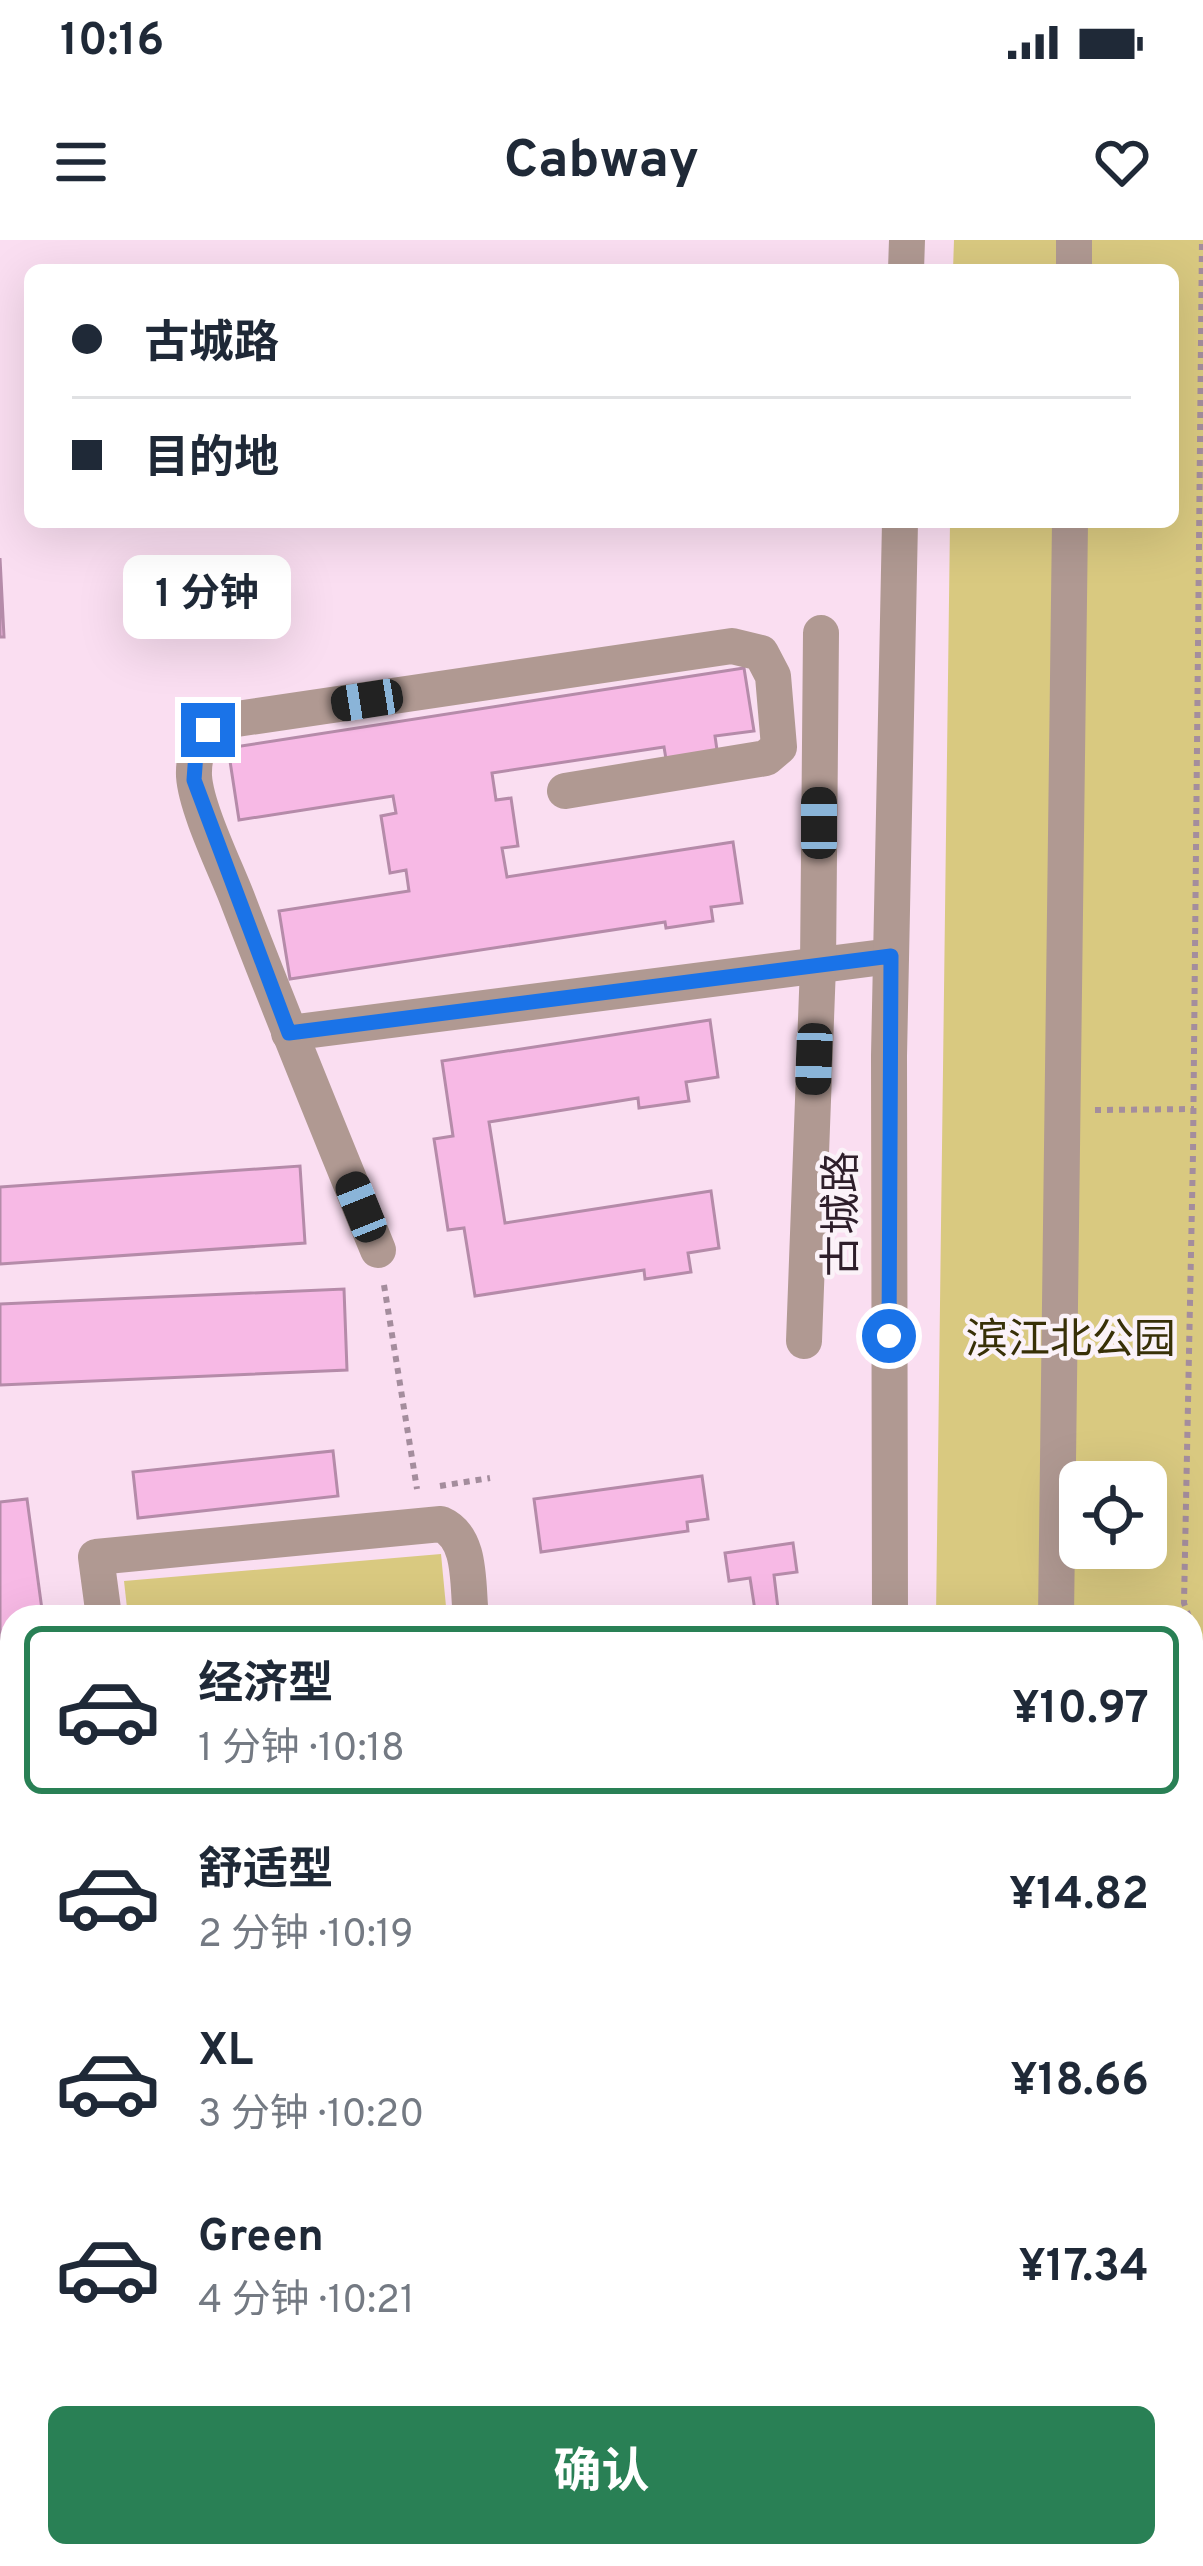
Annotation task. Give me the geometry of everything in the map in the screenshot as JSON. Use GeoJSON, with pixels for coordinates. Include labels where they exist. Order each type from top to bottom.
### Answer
{"type":"FeatureCollection","features":[{"type":"Feature","properties":{"kind":"street","name":"古城路"},"geometry":{"type":"LineString","coordinates":[[890,1605],[891,956],[900,528]]}},
{"type":"Feature","properties":{"kind":"street"},"geometry":{"type":"LineString","coordinates":[[1056,1605],[1070,528]]}},
{"type":"Feature","properties":{"kind":"street"},"geometry":{"type":"LineString","coordinates":[[804,1341],[818,965],[821,633]]}},
{"type":"Feature","properties":{"kind":"street"},"geometry":{"type":"LineString","coordinates":[[378,1250],[289,1033],[194,780],[196,753],[208,730],[230,720],[732,646],[761,653],[773,676],[779,747],[766,758],[565,790]]}},
{"type":"Feature","properties":{"kind":"street"},"geometry":{"type":"LineString","coordinates":[[289,1033],[891,956]]}},
{"type":"Feature","properties":{"kind":"street"},"geometry":{"type":"LineString","coordinates":[[102,1605],[96,1557],[441,1524],[455,1530],[463,1544],[470,1605]]}},
{"type":"Feature","properties":{"kind":"path"},"geometry":{"type":"LineString","coordinates":[[1185,1605],[1202,240]]}},
{"type":"Feature","properties":{"kind":"path"},"geometry":{"type":"LineString","coordinates":[[1090,1110],[1194,1109]]}},
{"type":"Feature","properties":{"kind":"path"},"geometry":{"type":"LineString","coordinates":[[378,1250],[417,1489]]}},
{"type":"Feature","properties":{"kind":"green space","name":"滨江北公园"},"geometry":{"type":"Polygon","coordinates":[[[954,240],[1203,240],[1203,1605],[936,1605],[950,528],[1179,528],[1179,264],[953,264],[954,240]]]}},
{"type":"Feature","properties":{"kind":"green space"},"geometry":{"type":"Polygon","coordinates":[[[441,1554],[446,1605],[127,1605],[124,1581],[441,1554]]]}},
{"type":"Feature","properties":{"kind":"building"},"geometry":{"type":"Polygon","coordinates":[[[0,558],[4,637],[0,637],[0,558]]]}},
{"type":"Feature","properties":{"kind":"building"},"geometry":{"type":"Polygon","coordinates":[[[744,668],[754,731],[715,736],[718,757],[667,765],[664,747],[492,773],[496,800],[511,798],[518,846],[502,848],[507,877],[733,842],[742,903],[711,907],[713,921],[666,928],[665,922],[290,979],[279,911],[409,891],[406,870],[390,873],[381,816],[396,813],[393,796],[239,820],[228,748],[744,668]]]}},
{"type":"Feature","properties":{"kind":"building"},"geometry":{"type":"Polygon","coordinates":[[[710,1020],[718,1077],[686,1082],[689,1101],[639,1108],[638,1098],[489,1122],[505,1223],[711,1191],[719,1248],[688,1253],[691,1272],[645,1279],[644,1270],[475,1296],[464,1228],[448,1230],[434,1139],[453,1136],[442,1061],[710,1020]]]}},
{"type":"Feature","properties":{"kind":"building"},"geometry":{"type":"Polygon","coordinates":[[[300,1166],[305,1243],[0,1264],[0,1187],[300,1166]]]}},
{"type":"Feature","properties":{"kind":"building"},"geometry":{"type":"Polygon","coordinates":[[[344,1289],[347,1370],[0,1385],[0,1304],[344,1289]]]}},
{"type":"Feature","properties":{"kind":"building"},"geometry":{"type":"Polygon","coordinates":[[[333,1451],[338,1496],[138,1518],[133,1472],[333,1451]]]}},
{"type":"Feature","properties":{"kind":"building"},"geometry":{"type":"Polygon","coordinates":[[[702,1476],[708,1519],[687,1522],[688,1531],[541,1552],[534,1499],[702,1476]]]}},
{"type":"Feature","properties":{"kind":"building"},"geometry":{"type":"Polygon","coordinates":[[[27,1499],[41,1605],[0,1605],[0,1502],[27,1499]]]}},
{"type":"Feature","properties":{"kind":"building"},"geometry":{"type":"Polygon","coordinates":[[[793,1543],[797,1572],[774,1575],[778,1605],[754,1605],[750,1578],[729,1581],[725,1553],[793,1543]]]}},
{"type":"Feature","properties":{"kind":"route"},"geometry":{"type":"LineString","coordinates":[[208,730],[196,753],[194,780],[289,1033],[891,956],[889,1336]]}}]}
